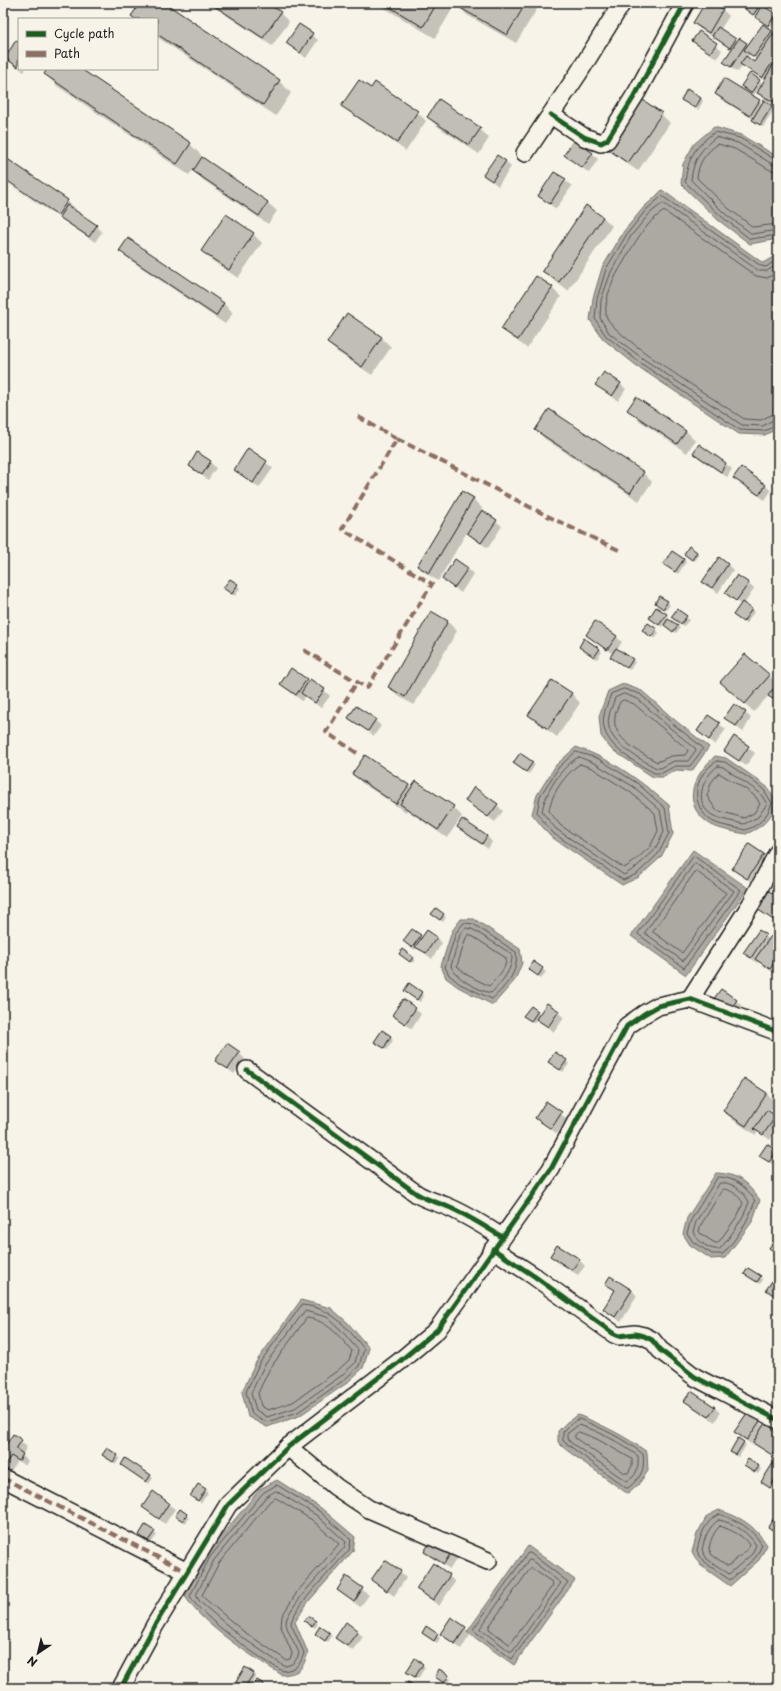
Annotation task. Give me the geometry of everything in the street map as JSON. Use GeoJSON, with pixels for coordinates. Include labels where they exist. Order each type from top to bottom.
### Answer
{"type":"FeatureCollection","features":[{"type":"Feature","properties":{"kind":"street"},"geometry":{"type":"LineString","coordinates":[[525,153],[622,3]]}},
{"type":"Feature","properties":{"kind":"street"},"geometry":{"type":"LineString","coordinates":[[551,115],[584,137],[602,142],[607,140],[637,92],[685,3]]}},
{"type":"Feature","properties":{"kind":"street"},"geometry":{"type":"LineString","coordinates":[[690,999],[751,904],[778,852]]}},
{"type":"Feature","properties":{"kind":"street"},"geometry":{"type":"LineString","coordinates":[[121,1688],[155,1625],[228,1505],[288,1446],[400,1362],[436,1330],[551,1169],[627,1026],[658,1006],[690,999],[778,1032]]}},
{"type":"Feature","properties":{"kind":"street"},"geometry":{"type":"LineString","coordinates":[[247,1070],[417,1194],[432,1203],[446,1206],[469,1217],[534,1276],[614,1334],[619,1336],[635,1334],[652,1340],[660,1350],[695,1377],[778,1420]]}},
{"type":"Feature","properties":{"kind":"street"},"geometry":{"type":"LineString","coordinates":[[288,1446],[336,1487],[369,1510],[488,1561]]}},
{"type":"Feature","properties":{"kind":"street"},"geometry":{"type":"LineString","coordinates":[[3,1478],[187,1572]]}},
{"type":"Feature","properties":{"kind":"water"},"geometry":{"type":"Polygon","coordinates":[[[714,127],[741,135],[778,157],[778,239],[750,244],[718,220],[681,184],[683,164],[694,144],[714,127]]]}},
{"type":"Feature","properties":{"kind":"water"},"geometry":{"type":"Polygon","coordinates":[[[662,190],[763,263],[778,254],[778,428],[765,435],[739,434],[637,366],[603,339],[590,320],[593,298],[602,268],[624,231],[644,207],[662,190]]]}},
{"type":"Feature","properties":{"kind":"water"},"geometry":{"type":"Polygon","coordinates":[[[623,684],[642,691],[676,721],[709,747],[692,771],[676,770],[663,777],[653,777],[611,749],[601,736],[599,716],[608,691],[623,684]]]}},
{"type":"Feature","properties":{"kind":"water"},"geometry":{"type":"Polygon","coordinates":[[[576,747],[614,764],[647,787],[669,805],[673,834],[661,857],[639,877],[622,885],[550,836],[532,814],[537,795],[556,765],[576,747]]]}},
{"type":"Feature","properties":{"kind":"water"},"geometry":{"type":"Polygon","coordinates":[[[715,756],[726,758],[755,778],[767,787],[777,802],[766,822],[746,834],[715,827],[699,814],[694,806],[692,797],[693,788],[702,771],[715,756]]]}},
{"type":"Feature","properties":{"kind":"water"},"geometry":{"type":"Polygon","coordinates":[[[693,850],[748,888],[686,975],[631,936],[693,850]]]}},
{"type":"Feature","properties":{"kind":"water"},"geometry":{"type":"Polygon","coordinates":[[[461,919],[474,919],[520,949],[522,963],[515,980],[493,1005],[458,987],[446,978],[441,966],[452,931],[461,919]]]}},
{"type":"Feature","properties":{"kind":"water"},"geometry":{"type":"Polygon","coordinates":[[[716,1173],[731,1175],[741,1180],[760,1200],[752,1222],[725,1258],[711,1259],[690,1245],[683,1234],[687,1218],[716,1173]]]}},
{"type":"Feature","properties":{"kind":"water"},"geometry":{"type":"Polygon","coordinates":[[[301,1300],[331,1308],[348,1323],[369,1348],[363,1368],[347,1383],[299,1416],[267,1427],[248,1417],[242,1392],[256,1362],[301,1300]]]}},
{"type":"Feature","properties":{"kind":"water"},"geometry":{"type":"Polygon","coordinates":[[[578,1415],[614,1431],[647,1452],[648,1471],[638,1485],[628,1494],[565,1449],[558,1442],[558,1431],[567,1422],[578,1415]]]}},
{"type":"Feature","properties":{"kind":"water"},"geometry":{"type":"Polygon","coordinates":[[[277,1480],[321,1508],[355,1537],[353,1551],[308,1602],[295,1622],[308,1653],[302,1667],[297,1672],[282,1675],[229,1640],[193,1607],[185,1596],[206,1554],[260,1489],[277,1480]]]}},
{"type":"Feature","properties":{"kind":"water"},"geometry":{"type":"Polygon","coordinates":[[[719,1510],[741,1519],[752,1527],[767,1545],[759,1560],[730,1586],[700,1565],[692,1552],[697,1534],[707,1516],[719,1510]]]}},
{"type":"Feature","properties":{"kind":"water"},"geometry":{"type":"Polygon","coordinates":[[[528,1546],[575,1580],[514,1665],[467,1632],[528,1546]]]}},
{"type":"Feature","properties":{"kind":"building"},"geometry":{"type":"Polygon","coordinates":[[[140,3],[165,3],[280,80],[263,105],[158,35],[158,18],[134,18],[131,16],[140,3]]]}},
{"type":"Feature","properties":{"kind":"building"},"geometry":{"type":"Polygon","coordinates":[[[210,3],[267,3],[281,12],[263,38],[210,3]]]}},
{"type":"Feature","properties":{"kind":"building"},"geometry":{"type":"Polygon","coordinates":[[[383,3],[437,3],[423,27],[383,3]]]}},
{"type":"Feature","properties":{"kind":"building"},"geometry":{"type":"Polygon","coordinates":[[[459,3],[526,3],[507,35],[457,6],[459,3]]]}},
{"type":"Feature","properties":{"kind":"building"},"geometry":{"type":"Polygon","coordinates":[[[705,3],[713,3],[723,9],[709,33],[693,23],[705,3]]]}},
{"type":"Feature","properties":{"kind":"building"},"geometry":{"type":"Polygon","coordinates":[[[749,3],[757,3],[760,5],[753,15],[745,9],[749,3]]]}},
{"type":"Feature","properties":{"kind":"building"},"geometry":{"type":"Polygon","coordinates":[[[762,5],[776,14],[768,26],[755,17],[762,5]]]}},
{"type":"Feature","properties":{"kind":"building"},"geometry":{"type":"Polygon","coordinates":[[[299,24],[313,33],[300,53],[286,43],[299,24]]]}},
{"type":"Feature","properties":{"kind":"building"},"geometry":{"type":"Polygon","coordinates":[[[763,24],[772,31],[754,57],[744,50],[763,24]]]}},
{"type":"Feature","properties":{"kind":"building"},"geometry":{"type":"Polygon","coordinates":[[[718,27],[736,39],[730,48],[712,36],[718,27]]]}},
{"type":"Feature","properties":{"kind":"building"},"geometry":{"type":"Polygon","coordinates":[[[699,31],[717,43],[710,53],[692,41],[699,31]]]}},
{"type":"Feature","properties":{"kind":"building"},"geometry":{"type":"Polygon","coordinates":[[[775,31],[778,33],[778,54],[762,78],[740,64],[746,56],[754,62],[775,31]]]}},
{"type":"Feature","properties":{"kind":"building"},"geometry":{"type":"Polygon","coordinates":[[[739,38],[747,43],[731,67],[723,62],[739,38]]]}},
{"type":"Feature","properties":{"kind":"building"},"geometry":{"type":"Polygon","coordinates":[[[16,40],[18,41],[18,67],[5,58],[16,40]]]}},
{"type":"Feature","properties":{"kind":"building"},"geometry":{"type":"Polygon","coordinates":[[[774,63],[778,65],[778,104],[757,93],[774,63]]]}},
{"type":"Feature","properties":{"kind":"building"},"geometry":{"type":"Polygon","coordinates":[[[46,70],[82,70],[191,143],[177,164],[44,74],[46,70]]]}},
{"type":"Feature","properties":{"kind":"building"},"geometry":{"type":"Polygon","coordinates":[[[750,73],[760,80],[751,93],[741,86],[750,73]]]}},
{"type":"Feature","properties":{"kind":"building"},"geometry":{"type":"Polygon","coordinates":[[[724,78],[760,100],[750,116],[715,94],[724,78]]]}},
{"type":"Feature","properties":{"kind":"building"},"geometry":{"type":"Polygon","coordinates":[[[359,80],[371,88],[375,82],[418,111],[397,143],[341,106],[359,80]]]}},
{"type":"Feature","properties":{"kind":"building"},"geometry":{"type":"Polygon","coordinates":[[[687,89],[701,98],[695,108],[681,100],[687,89]]]}},
{"type":"Feature","properties":{"kind":"building"},"geometry":{"type":"Polygon","coordinates":[[[439,99],[481,128],[469,145],[427,117],[439,99]]]}},
{"type":"Feature","properties":{"kind":"building"},"geometry":{"type":"Polygon","coordinates":[[[643,100],[662,113],[628,163],[609,150],[643,100]]]}},
{"type":"Feature","properties":{"kind":"building"},"geometry":{"type":"Polygon","coordinates":[[[764,100],[772,106],[760,125],[752,120],[764,100]]]}},
{"type":"Feature","properties":{"kind":"building"},"geometry":{"type":"Polygon","coordinates":[[[574,140],[593,153],[582,168],[564,155],[574,140]]]}},
{"type":"Feature","properties":{"kind":"building"},"geometry":{"type":"Polygon","coordinates":[[[497,155],[506,161],[492,181],[483,175],[497,155]]]}},
{"type":"Feature","properties":{"kind":"building"},"geometry":{"type":"Polygon","coordinates":[[[3,156],[68,200],[58,215],[3,178],[3,156]]]}},
{"type":"Feature","properties":{"kind":"building"},"geometry":{"type":"Polygon","coordinates":[[[202,157],[268,202],[259,216],[193,171],[202,157]]]}},
{"type":"Feature","properties":{"kind":"building"},"geometry":{"type":"Polygon","coordinates":[[[554,172],[566,179],[550,204],[538,196],[554,172]]]}},
{"type":"Feature","properties":{"kind":"building"},"geometry":{"type":"Polygon","coordinates":[[[67,205],[97,225],[89,237],[59,217],[67,205]]]}},
{"type":"Feature","properties":{"kind":"building"},"geometry":{"type":"Polygon","coordinates":[[[586,205],[603,217],[559,282],[542,271],[586,205]]]}},
{"type":"Feature","properties":{"kind":"building"},"geometry":{"type":"Polygon","coordinates":[[[226,214],[254,233],[229,270],[201,251],[226,214]]]}},
{"type":"Feature","properties":{"kind":"building"},"geometry":{"type":"Polygon","coordinates":[[[128,238],[224,303],[216,316],[119,251],[128,238]]]}},
{"type":"Feature","properties":{"kind":"building"},"geometry":{"type":"Polygon","coordinates":[[[536,276],[553,287],[518,340],[501,329],[536,276]]]}},
{"type":"Feature","properties":{"kind":"building"},"geometry":{"type":"Polygon","coordinates":[[[347,313],[382,337],[362,367],[327,343],[347,313]]]}},
{"type":"Feature","properties":{"kind":"building"},"geometry":{"type":"Polygon","coordinates":[[[604,372],[621,383],[612,396],[595,385],[604,372]]]}},
{"type":"Feature","properties":{"kind":"building"},"geometry":{"type":"Polygon","coordinates":[[[636,397],[686,431],[677,444],[627,410],[636,397]]]}},
{"type":"Feature","properties":{"kind":"building"},"geometry":{"type":"Polygon","coordinates":[[[549,409],[644,472],[630,493],[535,430],[549,409]]]}},
{"type":"Feature","properties":{"kind":"building"},"geometry":{"type":"Polygon","coordinates":[[[699,444],[726,463],[721,472],[693,453],[699,444]]]}},
{"type":"Feature","properties":{"kind":"building"},"geometry":{"type":"Polygon","coordinates":[[[248,448],[267,461],[253,483],[234,470],[248,448]]]}},
{"type":"Feature","properties":{"kind":"building"},"geometry":{"type":"Polygon","coordinates":[[[197,452],[211,461],[202,475],[189,466],[197,452]]]}},
{"type":"Feature","properties":{"kind":"building"},"geometry":{"type":"Polygon","coordinates":[[[741,467],[766,485],[759,495],[733,478],[741,467]]]}},
{"type":"Feature","properties":{"kind":"building"},"geometry":{"type":"Polygon","coordinates":[[[462,491],[474,498],[429,573],[417,566],[462,491]]]}},
{"type":"Feature","properties":{"kind":"building"},"geometry":{"type":"Polygon","coordinates":[[[482,510],[497,520],[481,543],[467,533],[482,510]]]}},
{"type":"Feature","properties":{"kind":"building"},"geometry":{"type":"Polygon","coordinates":[[[689,546],[697,552],[692,560],[684,554],[689,546]]]}},
{"type":"Feature","properties":{"kind":"building"},"geometry":{"type":"Polygon","coordinates":[[[672,551],[684,559],[675,572],[663,564],[672,551]]]}},
{"type":"Feature","properties":{"kind":"building"},"geometry":{"type":"Polygon","coordinates":[[[719,557],[728,564],[712,588],[702,582],[719,557]]]}},
{"type":"Feature","properties":{"kind":"building"},"geometry":{"type":"Polygon","coordinates":[[[455,559],[468,568],[454,588],[442,579],[455,559]]]}},
{"type":"Feature","properties":{"kind":"building"},"geometry":{"type":"Polygon","coordinates":[[[737,575],[749,583],[736,601],[725,593],[737,575]]]}},
{"type":"Feature","properties":{"kind":"building"},"geometry":{"type":"Polygon","coordinates":[[[230,579],[238,584],[232,594],[223,588],[230,579]]]}},
{"type":"Feature","properties":{"kind":"building"},"geometry":{"type":"Polygon","coordinates":[[[659,596],[668,601],[663,609],[655,603],[659,596]]]}},
{"type":"Feature","properties":{"kind":"building"},"geometry":{"type":"Polygon","coordinates":[[[742,602],[752,609],[743,622],[733,615],[742,602]]]}},
{"type":"Feature","properties":{"kind":"building"},"geometry":{"type":"Polygon","coordinates":[[[656,607],[667,614],[659,625],[649,618],[656,607]]]}},
{"type":"Feature","properties":{"kind":"building"},"geometry":{"type":"Polygon","coordinates":[[[677,609],[687,616],[681,624],[671,617],[677,609]]]}},
{"type":"Feature","properties":{"kind":"building"},"geometry":{"type":"Polygon","coordinates":[[[431,611],[448,621],[405,697],[388,687],[431,611]]]}},
{"type":"Feature","properties":{"kind":"building"},"geometry":{"type":"Polygon","coordinates":[[[668,619],[678,625],[673,632],[664,625],[668,619]]]}},
{"type":"Feature","properties":{"kind":"building"},"geometry":{"type":"Polygon","coordinates":[[[595,621],[617,636],[607,650],[586,635],[595,621]]]}},
{"type":"Feature","properties":{"kind":"building"},"geometry":{"type":"Polygon","coordinates":[[[648,623],[657,629],[651,637],[642,630],[648,623]]]}},
{"type":"Feature","properties":{"kind":"building"},"geometry":{"type":"Polygon","coordinates":[[[584,638],[600,649],[594,657],[579,647],[584,638]]]}},
{"type":"Feature","properties":{"kind":"building"},"geometry":{"type":"Polygon","coordinates":[[[616,648],[633,659],[627,668],[610,657],[616,648]]]}},
{"type":"Feature","properties":{"kind":"building"},"geometry":{"type":"Polygon","coordinates":[[[745,654],[770,675],[745,704],[720,682],[745,654]]]}},
{"type":"Feature","properties":{"kind":"building"},"geometry":{"type":"Polygon","coordinates":[[[291,668],[307,679],[296,695],[280,684],[291,668]]]}},
{"type":"Feature","properties":{"kind":"building"},"geometry":{"type":"Polygon","coordinates":[[[310,679],[325,689],[315,703],[301,693],[310,679]]]}},
{"type":"Feature","properties":{"kind":"building"},"geometry":{"type":"Polygon","coordinates":[[[552,680],[572,693],[548,729],[528,715],[552,680]]]}},
{"type":"Feature","properties":{"kind":"building"},"geometry":{"type":"Polygon","coordinates":[[[775,686],[778,689],[778,699],[776,701],[768,696],[775,686]]]}},
{"type":"Feature","properties":{"kind":"building"},"geometry":{"type":"Polygon","coordinates":[[[734,704],[746,712],[736,726],[724,718],[734,704]]]}},
{"type":"Feature","properties":{"kind":"building"},"geometry":{"type":"Polygon","coordinates":[[[356,706],[376,719],[368,731],[348,718],[356,706]]]}},
{"type":"Feature","properties":{"kind":"building"},"geometry":{"type":"Polygon","coordinates":[[[708,715],[720,723],[709,740],[697,731],[708,715]]]}},
{"type":"Feature","properties":{"kind":"building"},"geometry":{"type":"Polygon","coordinates":[[[734,736],[749,746],[739,761],[724,751],[734,736]]]}},
{"type":"Feature","properties":{"kind":"building"},"geometry":{"type":"Polygon","coordinates":[[[520,753],[533,762],[526,772],[513,763],[520,753]]]}},
{"type":"Feature","properties":{"kind":"building"},"geometry":{"type":"Polygon","coordinates":[[[365,755],[409,785],[396,804],[352,774],[365,755]]]}},
{"type":"Feature","properties":{"kind":"building"},"geometry":{"type":"Polygon","coordinates":[[[416,781],[454,806],[438,830],[400,804],[416,781]]]}},
{"type":"Feature","properties":{"kind":"building"},"geometry":{"type":"Polygon","coordinates":[[[474,787],[498,804],[488,817],[465,801],[474,787]]]}},
{"type":"Feature","properties":{"kind":"building"},"geometry":{"type":"Polygon","coordinates":[[[462,819],[487,836],[482,844],[457,827],[462,819]]]}},
{"type":"Feature","properties":{"kind":"building"},"geometry":{"type":"Polygon","coordinates":[[[749,844],[764,854],[747,879],[732,869],[749,844]]]}},
{"type":"Feature","properties":{"kind":"building"},"geometry":{"type":"Polygon","coordinates":[[[769,891],[778,897],[778,923],[757,909],[769,891]]]}},
{"type":"Feature","properties":{"kind":"building"},"geometry":{"type":"Polygon","coordinates":[[[436,908],[444,914],[440,920],[431,914],[436,908]]]}},
{"type":"Feature","properties":{"kind":"building"},"geometry":{"type":"Polygon","coordinates":[[[412,929],[421,935],[412,948],[403,941],[412,929]]]}},
{"type":"Feature","properties":{"kind":"building"},"geometry":{"type":"Polygon","coordinates":[[[427,930],[437,937],[426,953],[415,947],[427,930]]]}},
{"type":"Feature","properties":{"kind":"building"},"geometry":{"type":"Polygon","coordinates":[[[759,930],[766,935],[751,958],[743,953],[759,930]]]}},
{"type":"Feature","properties":{"kind":"building"},"geometry":{"type":"Polygon","coordinates":[[[771,936],[778,941],[778,956],[770,969],[755,959],[771,936]]]}},
{"type":"Feature","properties":{"kind":"building"},"geometry":{"type":"Polygon","coordinates":[[[402,949],[413,957],[410,962],[399,954],[402,949]]]}},
{"type":"Feature","properties":{"kind":"building"},"geometry":{"type":"Polygon","coordinates":[[[533,961],[543,968],[538,976],[528,969],[533,961]]]}},
{"type":"Feature","properties":{"kind":"building"},"geometry":{"type":"Polygon","coordinates":[[[409,983],[422,992],[417,1000],[404,991],[409,983]]]}},
{"type":"Feature","properties":{"kind":"building"},"geometry":{"type":"Polygon","coordinates":[[[721,989],[737,1000],[729,1011],[713,1000],[721,989]]]}},
{"type":"Feature","properties":{"kind":"building"},"geometry":{"type":"Polygon","coordinates":[[[403,999],[416,1008],[405,1024],[392,1015],[403,999]]]}},
{"type":"Feature","properties":{"kind":"building"},"geometry":{"type":"Polygon","coordinates":[[[547,1003],[559,1011],[548,1027],[536,1019],[547,1003]]]}},
{"type":"Feature","properties":{"kind":"building"},"geometry":{"type":"Polygon","coordinates":[[[531,1006],[538,1011],[531,1021],[523,1016],[531,1006]]]}},
{"type":"Feature","properties":{"kind":"building"},"geometry":{"type":"Polygon","coordinates":[[[382,1030],[391,1036],[384,1048],[374,1042],[382,1030]]]}},
{"type":"Feature","properties":{"kind":"building"},"geometry":{"type":"Polygon","coordinates":[[[227,1043],[240,1052],[228,1069],[215,1061],[227,1043]]]}},
{"type":"Feature","properties":{"kind":"building"},"geometry":{"type":"Polygon","coordinates":[[[555,1052],[567,1060],[560,1070],[548,1062],[555,1052]]]}},
{"type":"Feature","properties":{"kind":"building"},"geometry":{"type":"Polygon","coordinates":[[[744,1078],[767,1093],[746,1126],[723,1111],[744,1078]]]}},
{"type":"Feature","properties":{"kind":"building"},"geometry":{"type":"Polygon","coordinates":[[[546,1101],[562,1112],[551,1129],[535,1118],[546,1101]]]}},
{"type":"Feature","properties":{"kind":"building"},"geometry":{"type":"Polygon","coordinates":[[[767,1110],[776,1116],[763,1135],[754,1129],[767,1110]]]}},
{"type":"Feature","properties":{"kind":"building"},"geometry":{"type":"Polygon","coordinates":[[[767,1144],[777,1151],[769,1162],[759,1156],[767,1144]]]}},
{"type":"Feature","properties":{"kind":"building"},"geometry":{"type":"Polygon","coordinates":[[[778,1235],[778,1254],[769,1248],[778,1235]]]}},
{"type":"Feature","properties":{"kind":"building"},"geometry":{"type":"Polygon","coordinates":[[[557,1245],[580,1259],[572,1270],[550,1256],[557,1245]]]}},
{"type":"Feature","properties":{"kind":"building"},"geometry":{"type":"Polygon","coordinates":[[[748,1268],[761,1276],[757,1282],[744,1274],[748,1268]]]}},
{"type":"Feature","properties":{"kind":"building"},"geometry":{"type":"Polygon","coordinates":[[[778,1272],[778,1298],[766,1290],[778,1272]]]}},
{"type":"Feature","properties":{"kind":"building"},"geometry":{"type":"Polygon","coordinates":[[[610,1276],[632,1290],[615,1317],[603,1309],[615,1290],[605,1284],[610,1276]]]}},
{"type":"Feature","properties":{"kind":"building"},"geometry":{"type":"Polygon","coordinates":[[[691,1391],[715,1407],[709,1417],[684,1401],[691,1391]]]}},
{"type":"Feature","properties":{"kind":"building"},"geometry":{"type":"Polygon","coordinates":[[[747,1413],[760,1421],[747,1440],[734,1432],[747,1413]]]}},
{"type":"Feature","properties":{"kind":"building"},"geometry":{"type":"Polygon","coordinates":[[[766,1421],[778,1429],[778,1446],[772,1455],[753,1443],[766,1421]]]}},
{"type":"Feature","properties":{"kind":"building"},"geometry":{"type":"Polygon","coordinates":[[[13,1434],[22,1440],[16,1449],[23,1454],[19,1461],[11,1456],[4,1466],[3,1449],[13,1434]]]}},
{"type":"Feature","properties":{"kind":"building"},"geometry":{"type":"Polygon","coordinates":[[[738,1438],[744,1442],[736,1455],[730,1452],[738,1438]]]}},
{"type":"Feature","properties":{"kind":"building"},"geometry":{"type":"Polygon","coordinates":[[[107,1448],[118,1455],[113,1462],[102,1455],[107,1448]]]}},
{"type":"Feature","properties":{"kind":"building"},"geometry":{"type":"Polygon","coordinates":[[[125,1458],[151,1475],[146,1482],[121,1465],[125,1458]]]}},
{"type":"Feature","properties":{"kind":"building"},"geometry":{"type":"Polygon","coordinates":[[[748,1459],[759,1466],[755,1472],[744,1465],[748,1459]]]}},
{"type":"Feature","properties":{"kind":"building"},"geometry":{"type":"Polygon","coordinates":[[[775,1460],[778,1462],[778,1474],[770,1488],[761,1482],[775,1460]]]}},
{"type":"Feature","properties":{"kind":"building"},"geometry":{"type":"Polygon","coordinates":[[[198,1484],[206,1489],[198,1501],[190,1496],[198,1484]]]}},
{"type":"Feature","properties":{"kind":"building"},"geometry":{"type":"Polygon","coordinates":[[[153,1491],[169,1503],[159,1519],[142,1507],[153,1491]]]}},
{"type":"Feature","properties":{"kind":"building"},"geometry":{"type":"Polygon","coordinates":[[[180,1509],[187,1514],[183,1521],[175,1516],[180,1509]]]}},
{"type":"Feature","properties":{"kind":"building"},"geometry":{"type":"Polygon","coordinates":[[[778,1512],[778,1534],[768,1527],[778,1512]]]}},
{"type":"Feature","properties":{"kind":"building"},"geometry":{"type":"Polygon","coordinates":[[[145,1525],[155,1531],[148,1541],[139,1535],[145,1525]]]}},
{"type":"Feature","properties":{"kind":"building"},"geometry":{"type":"Polygon","coordinates":[[[432,1539],[452,1551],[444,1564],[424,1552],[432,1539]]]}},
{"type":"Feature","properties":{"kind":"building"},"geometry":{"type":"Polygon","coordinates":[[[385,1560],[401,1571],[387,1591],[371,1580],[385,1560]]]}},
{"type":"Feature","properties":{"kind":"building"},"geometry":{"type":"Polygon","coordinates":[[[433,1563],[450,1575],[433,1600],[416,1589],[433,1563]]]}},
{"type":"Feature","properties":{"kind":"building"},"geometry":{"type":"Polygon","coordinates":[[[346,1576],[363,1588],[354,1602],[337,1590],[346,1576]]]}},
{"type":"Feature","properties":{"kind":"building"},"geometry":{"type":"Polygon","coordinates":[[[308,1616],[316,1621],[312,1626],[304,1621],[308,1616]]]}},
{"type":"Feature","properties":{"kind":"building"},"geometry":{"type":"Polygon","coordinates":[[[451,1617],[466,1627],[455,1644],[440,1634],[451,1617]]]}},
{"type":"Feature","properties":{"kind":"building"},"geometry":{"type":"Polygon","coordinates":[[[346,1622],[358,1631],[347,1646],[335,1638],[346,1622]]]}},
{"type":"Feature","properties":{"kind":"building"},"geometry":{"type":"Polygon","coordinates":[[[320,1626],[330,1633],[325,1641],[315,1634],[320,1626]]]}},
{"type":"Feature","properties":{"kind":"building"},"geometry":{"type":"Polygon","coordinates":[[[426,1626],[438,1634],[434,1641],[422,1633],[426,1626]]]}},
{"type":"Feature","properties":{"kind":"building"},"geometry":{"type":"Polygon","coordinates":[[[415,1658],[423,1664],[415,1677],[406,1672],[415,1658]]]}},
{"type":"Feature","properties":{"kind":"building"},"geometry":{"type":"Polygon","coordinates":[[[245,1667],[254,1673],[244,1688],[236,1682],[245,1667]]]}},
{"type":"Feature","properties":{"kind":"building"},"geometry":{"type":"Polygon","coordinates":[[[439,1669],[449,1675],[444,1683],[435,1677],[439,1669]]]}},
{"type":"Feature","properties":{"kind":"building"},"geometry":{"type":"Polygon","coordinates":[[[257,1680],[264,1684],[262,1688],[252,1688],[257,1680]]]}},
{"type":"Feature","properties":{"kind":"building"},"geometry":{"type":"Polygon","coordinates":[[[408,1682],[418,1688],[404,1688],[408,1682]]]}},
{"type":"Feature","properties":{"kind":"marked path"},"geometry":{"type":"LineString","coordinates":[[304,650],[367,688],[432,584],[342,529],[397,439],[355,415]]}},
{"type":"Feature","properties":{"kind":"marked path"},"geometry":{"type":"LineString","coordinates":[[397,439],[621,551]]}},
{"type":"Feature","properties":{"kind":"marked path"},"geometry":{"type":"LineString","coordinates":[[357,682],[326,732],[357,753]]}},
{"type":"Feature","properties":{"kind":"marked path"},"geometry":{"type":"LineString","coordinates":[[3,1478],[187,1572]]}},
{"type":"Feature","properties":{"kind":"cycle path"},"geometry":{"type":"LineString","coordinates":[[551,115],[584,137],[601,143],[607,140],[637,92],[685,3]]}},
{"type":"Feature","properties":{"kind":"cycle path"},"geometry":{"type":"LineString","coordinates":[[121,1688],[155,1625],[228,1505],[288,1447],[399,1362],[437,1330],[551,1169],[627,1026],[658,1006],[690,999],[778,1032]]}},
{"type":"Feature","properties":{"kind":"cycle path"},"geometry":{"type":"LineString","coordinates":[[247,1070],[417,1194],[475,1220],[502,1237]]}},
{"type":"Feature","properties":{"kind":"cycle path"},"geometry":{"type":"LineString","coordinates":[[493,1249],[534,1276],[614,1334],[619,1336],[635,1334],[652,1340],[660,1350],[695,1377],[778,1420]]}}]}
